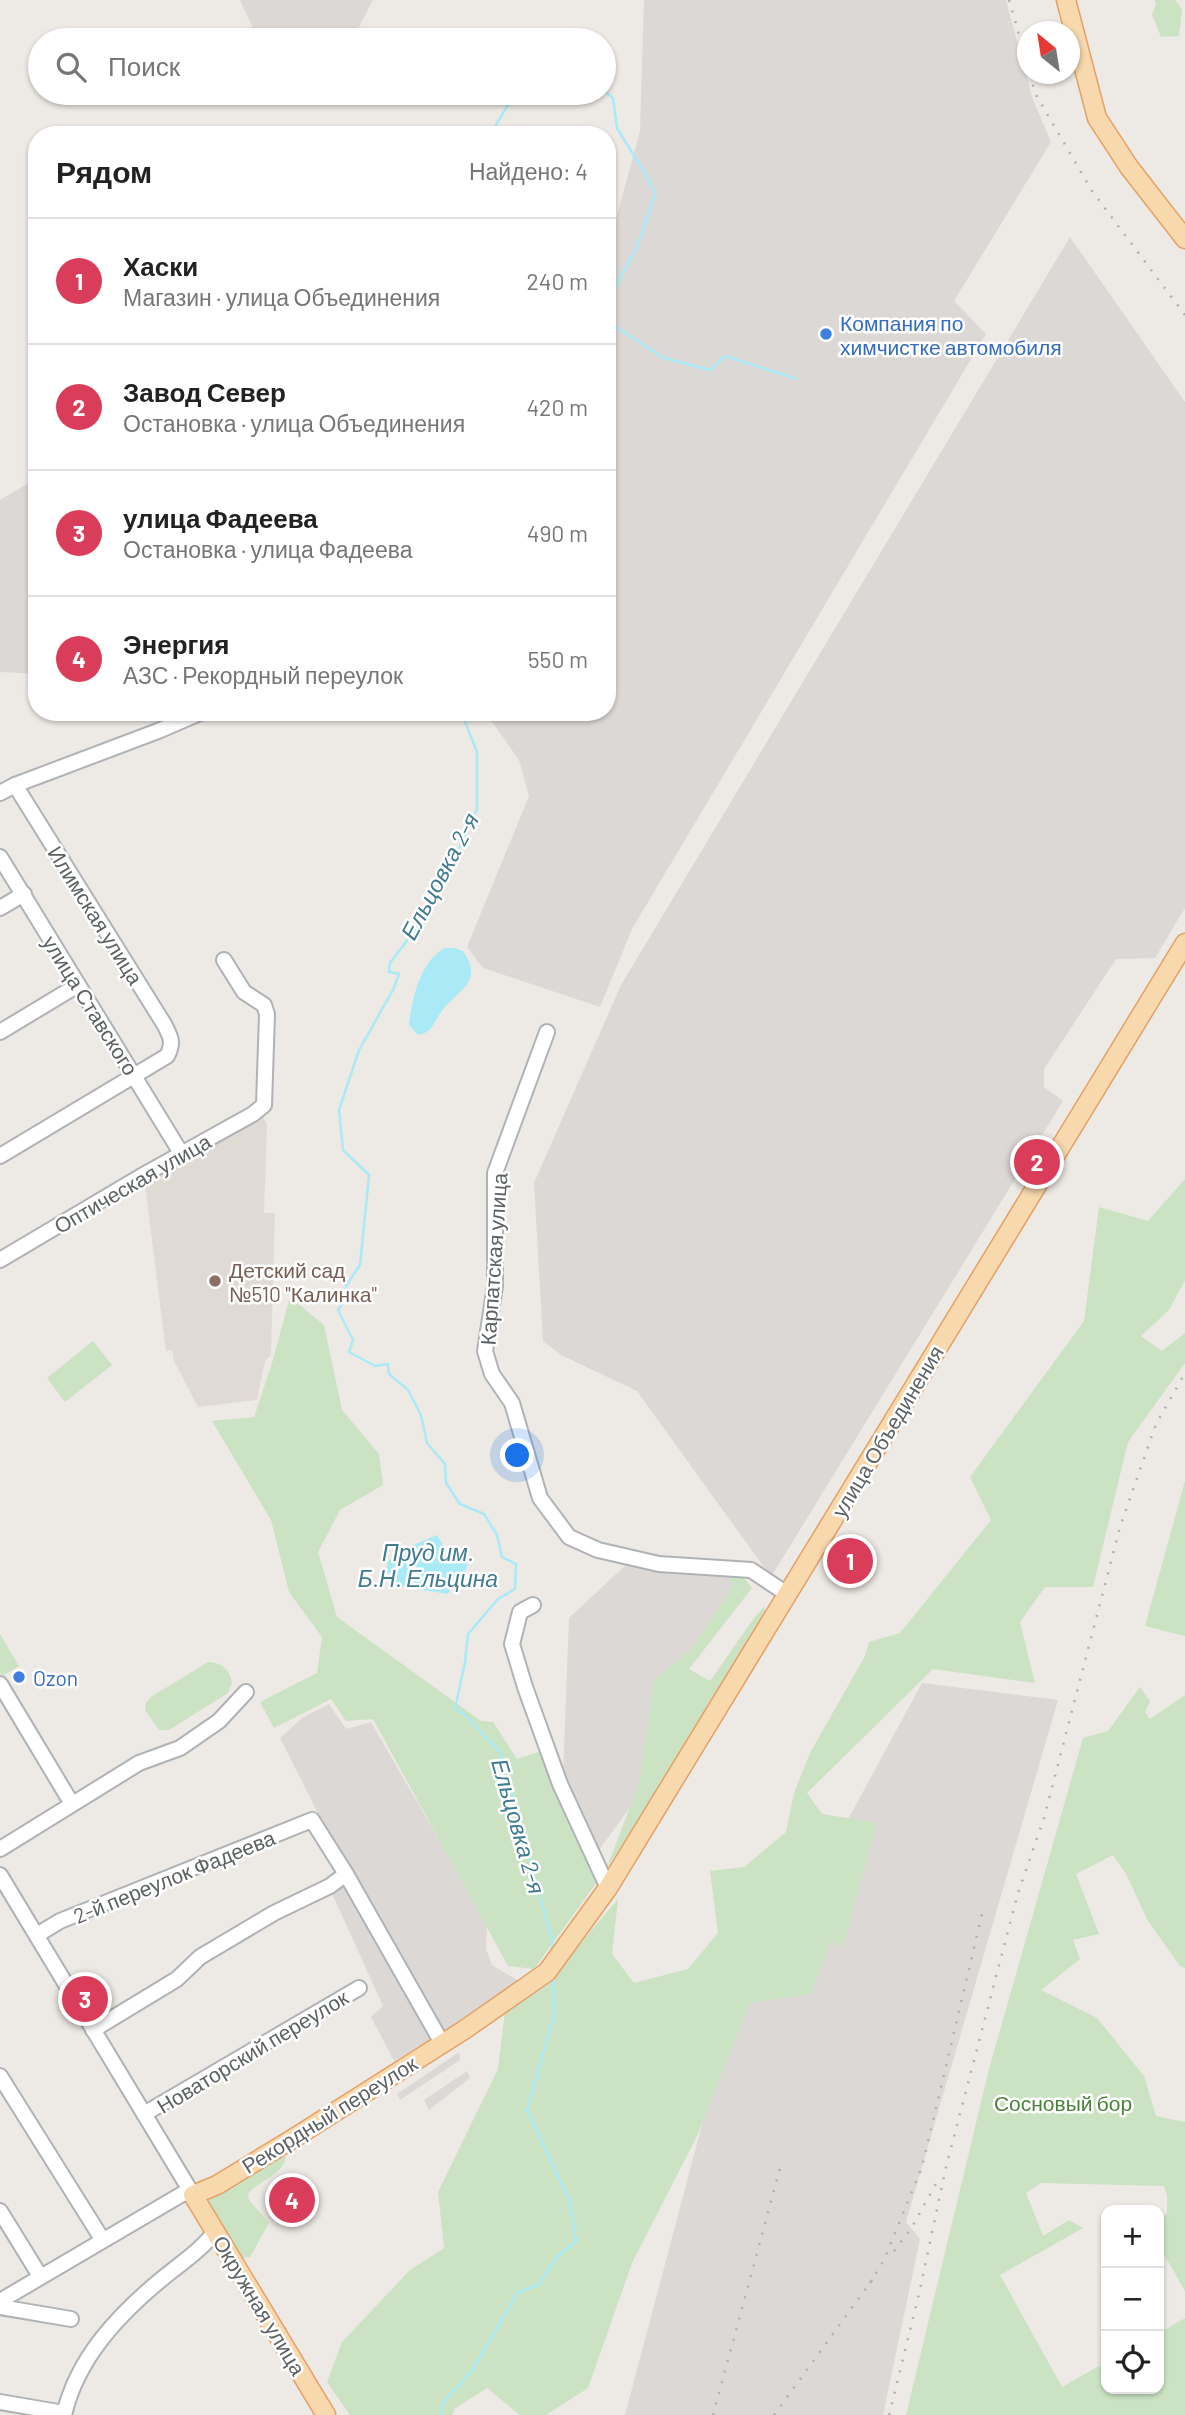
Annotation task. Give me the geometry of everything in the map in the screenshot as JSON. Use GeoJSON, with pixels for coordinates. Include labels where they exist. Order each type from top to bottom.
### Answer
{"type":"FeatureCollection","features":[{"type":"Feature","properties":{"kind":"main road"},"geometry":{"type":"LineString","coordinates":[[1066,0],[1097,118],[1129,167],[1185,239]]}},
{"type":"Feature","properties":{"kind":"main road","name":"улица Объединения"},"geometry":{"type":"LineString","coordinates":[[464,2030],[547,1972],[608,1888],[787,1594],[1179,967],[1185,943]]}},
{"type":"Feature","properties":{"kind":"main road","name":"Рекордный переулок"},"geometry":{"type":"LineString","coordinates":[[193,2195],[217,2185],[283,2145],[464,2030]]}},
{"type":"Feature","properties":{"kind":"main road","name":"Окружная улица"},"geometry":{"type":"LineString","coordinates":[[193,2195],[327,2415]]}},
{"type":"Feature","properties":{"kind":"street"},"geometry":{"type":"LineString","coordinates":[[0,793],[181,721]]}},
{"type":"Feature","properties":{"kind":"street","name":"Илимская улица"},"geometry":{"type":"LineString","coordinates":[[15,785],[171,1038],[172,1047],[167,1056],[135,1075]]}},
{"type":"Feature","properties":{"kind":"street","name":"улица Ставского"},"geometry":{"type":"LineString","coordinates":[[0,857],[181,1153]]}},
{"type":"Feature","properties":{"kind":"street"},"geometry":{"type":"LineString","coordinates":[[0,908],[23,894]]}},
{"type":"Feature","properties":{"kind":"street","name":"Оптическая улица"},"geometry":{"type":"LineString","coordinates":[[0,1260],[181,1153],[253,1114],[264,1105],[267,1014],[264,1005],[244,992],[224,960]]}},
{"type":"Feature","properties":{"kind":"street"},"geometry":{"type":"LineString","coordinates":[[0,1032],[78,985]]}},
{"type":"Feature","properties":{"kind":"street","name":"Карпатская улица"},"geometry":{"type":"LineString","coordinates":[[547,1032],[495,1173],[495,1286],[485,1351],[492,1374],[512,1402],[540,1498],[569,1536],[598,1550],[659,1564],[751,1570],[787,1594]]}},
{"type":"Feature","properties":{"kind":"street"},"geometry":{"type":"LineString","coordinates":[[0,1156],[135,1075]]}},
{"type":"Feature","properties":{"kind":"street"},"geometry":{"type":"LineString","coordinates":[[533,1605],[520,1612],[512,1644],[560,1784],[608,1888]]}},
{"type":"Feature","properties":{"kind":"street"},"geometry":{"type":"LineString","coordinates":[[0,1684],[72,1804]]}},
{"type":"Feature","properties":{"kind":"street"},"geometry":{"type":"LineString","coordinates":[[0,1849],[139,1763],[180,1748],[219,1721],[246,1692]]}},
{"type":"Feature","properties":{"kind":"street","name":"2-й переулок Фадеева"},"geometry":{"type":"LineString","coordinates":[[37,1935],[60,1921],[312,1820],[346,1874]]}},
{"type":"Feature","properties":{"kind":"street"},"geometry":{"type":"LineString","coordinates":[[93,2030],[177,1979],[200,1957],[274,1913],[330,1886],[346,1874],[442,2043]]}},
{"type":"Feature","properties":{"kind":"street"},"geometry":{"type":"LineString","coordinates":[[0,1875],[193,2195]]}},
{"type":"Feature","properties":{"kind":"street","name":"Новаторский переулок"},"geometry":{"type":"LineString","coordinates":[[144,2114],[359,1988]]}},
{"type":"Feature","properties":{"kind":"street"},"geometry":{"type":"LineString","coordinates":[[0,2076],[102,2239]]}},
{"type":"Feature","properties":{"kind":"street"},"geometry":{"type":"LineString","coordinates":[[0,2301],[184,2193],[193,2195]]}},
{"type":"Feature","properties":{"kind":"street"},"geometry":{"type":"LineString","coordinates":[[0,2211],[40,2276]]}},
{"type":"Feature","properties":{"kind":"street"},"geometry":{"type":"LineString","coordinates":[[0,2402],[64,2414],[74,2381],[129,2305],[182,2263],[211,2238],[215,2231]]}},
{"type":"Feature","properties":{"kind":"street"},"geometry":{"type":"LineString","coordinates":[[0,2307],[71,2319]]}},
{"type":"Feature","properties":{"kind":"shaded area"},"geometry":{"type":"Polygon","coordinates":[[[240,0],[373,0],[358,28],[253,28],[240,0]]]}},
{"type":"Feature","properties":{"kind":"shaded area"},"geometry":{"type":"Polygon","coordinates":[[[644,0],[1006,0],[1017,41],[1017,84],[1029,84],[1051,142],[954,301],[986,334],[632,929],[600,1007],[483,968],[467,947],[529,796],[519,760],[491,721],[616,721],[616,219],[640,131],[644,0]]]}},
{"type":"Feature","properties":{"kind":"shaded area"},"geometry":{"type":"Polygon","coordinates":[[[1070,237],[1185,402],[1185,908],[1155,958],[1116,959],[1044,1069],[1044,1087],[1063,1101],[771,1577],[637,1391],[561,1355],[543,1341],[534,1183],[621,985],[1070,237]]]}},
{"type":"Feature","properties":{"kind":"shaded area"},"geometry":{"type":"Polygon","coordinates":[[[28,483],[28,674],[0,672],[0,500],[28,483]]]}},
{"type":"Feature","properties":{"kind":"shaded area","name":"Детский сад №510 \"Калинка\""},"geometry":{"type":"Polygon","coordinates":[[[254,1115],[263,1117],[267,1124],[264,1213],[275,1213],[271,1355],[265,1361],[257,1400],[198,1407],[174,1361],[172,1350],[166,1351],[144,1177],[254,1115]]]}},
{"type":"Feature","properties":{"kind":"shaded area"},"geometry":{"type":"Polygon","coordinates":[[[627,1564],[731,1575],[740,1585],[704,1641],[658,1680],[640,1794],[598,1851],[563,1776],[569,1618],[627,1564]]]}},
{"type":"Feature","properties":{"kind":"shaded area"},"geometry":{"type":"Polygon","coordinates":[[[922,1683],[1058,1700],[906,2222],[920,2239],[883,2415],[625,2415],[721,2053],[922,1683]]]}},
{"type":"Feature","properties":{"kind":"shaded area"},"geometry":{"type":"Polygon","coordinates":[[[329,1704],[346,1729],[371,1722],[487,1923],[486,1949],[492,1965],[519,1981],[490,2005],[394,2061],[371,2017],[383,2006],[331,1891],[349,1875],[280,1738],[302,1718],[329,1704]]]}},
{"type":"Feature","properties":{"kind":"shaded area"},"geometry":{"type":"Polygon","coordinates":[[[459,2052],[460,2060],[400,2100],[397,2094],[459,2052]]]}},
{"type":"Feature","properties":{"kind":"shaded area"},"geometry":{"type":"Polygon","coordinates":[[[467,2071],[470,2078],[429,2110],[424,2100],[467,2071]]]}},
{"type":"Feature","properties":{"kind":"green space"},"geometry":{"type":"Polygon","coordinates":[[[1154,0],[1175,0],[1182,9],[1179,36],[1161,37],[1152,14],[1156,4],[1154,0]]]}},
{"type":"Feature","properties":{"kind":"green space"},"geometry":{"type":"Polygon","coordinates":[[[1185,1179],[1185,1280],[1169,1310],[1141,1336],[1162,1351],[1185,1333],[1185,1363],[1128,1442],[1093,1587],[1045,1587],[1020,1622],[1035,1683],[933,1669],[807,1793],[822,1814],[877,1823],[843,1947],[831,1941],[811,1994],[750,2003],[697,2136],[632,2263],[588,2388],[546,2415],[520,2415],[487,2388],[454,2409],[453,2415],[350,2415],[327,2382],[342,2342],[410,2270],[444,2248],[438,2192],[498,2069],[505,2011],[563,1964],[618,1899],[612,1954],[634,1983],[688,1969],[718,1933],[710,1871],[744,1867],[786,1832],[794,1793],[810,1753],[865,1656],[869,1642],[900,1633],[991,1520],[970,1477],[1084,1321],[1099,1207],[1148,1221],[1185,1179]]]}},
{"type":"Feature","properties":{"kind":"green space"},"geometry":{"type":"Polygon","coordinates":[[[290,1297],[324,1325],[342,1410],[379,1454],[383,1485],[340,1510],[318,1552],[337,1617],[481,1721],[493,1722],[517,1759],[542,1751],[597,1882],[534,1969],[508,1966],[373,1719],[346,1721],[331,1699],[274,1728],[260,1702],[317,1673],[322,1637],[289,1592],[271,1520],[212,1421],[254,1417],[290,1297]]]}},
{"type":"Feature","properties":{"kind":"green space"},"geometry":{"type":"Polygon","coordinates":[[[93,1341],[112,1365],[65,1402],[47,1378],[93,1341]]]}},
{"type":"Feature","properties":{"kind":"green space"},"geometry":{"type":"Polygon","coordinates":[[[1185,1481],[1185,1636],[1145,1626],[1185,1481]]]}},
{"type":"Feature","properties":{"kind":"green space"},"geometry":{"type":"Polygon","coordinates":[[[722,1571],[740,1573],[752,1588],[689,1669],[710,1681],[764,1607],[767,1616],[660,1793],[607,1867],[639,1784],[654,1680],[693,1647],[734,1584],[722,1571]]]}},
{"type":"Feature","properties":{"kind":"green space"},"geometry":{"type":"Polygon","coordinates":[[[0,1634],[19,1666],[4,1675],[0,1674],[0,1634]]]}},
{"type":"Feature","properties":{"kind":"green space"},"geometry":{"type":"Polygon","coordinates":[[[208,1662],[221,1665],[227,1670],[232,1683],[228,1693],[169,1730],[159,1730],[145,1710],[146,1703],[151,1697],[208,1662]]]}},
{"type":"Feature","properties":{"kind":"green space","name":"Сосновый бор"},"geometry":{"type":"Polygon","coordinates":[[[1140,1687],[1150,1701],[1145,1712],[1150,1719],[1185,1695],[1185,1968],[1180,1966],[1148,1921],[1126,1874],[1113,1855],[1076,1874],[1099,1934],[1073,1940],[1080,1959],[1041,1990],[1097,2018],[1144,2076],[1156,2116],[1185,2122],[1185,2291],[1164,2255],[1167,2196],[1164,2186],[1041,2183],[1026,2193],[1043,2236],[1069,2220],[1083,2228],[1000,2275],[1062,2387],[1101,2365],[1101,2394],[1164,2394],[1164,2330],[1185,2318],[1185,2415],[906,2415],[989,2069],[1083,1738],[1108,1731],[1140,1687]]]}},
{"type":"Feature","properties":{"kind":"green space"},"geometry":{"type":"Polygon","coordinates":[[[285,2153],[285,2160],[278,2171],[248,2194],[249,2200],[269,2223],[250,2257],[239,2258],[206,2203],[207,2198],[285,2153]]]}},
{"type":"Feature","properties":{"kind":"water"},"geometry":{"type":"Polygon","coordinates":[[[445,948],[463,951],[469,962],[470,979],[447,1004],[430,1029],[418,1035],[409,1025],[415,993],[429,962],[445,948]]]}},
{"type":"Feature","properties":{"kind":"water","name":"Пруд им. Б.Н. Ельцина"},"geometry":{"type":"Polygon","coordinates":[[[437,1535],[446,1550],[468,1564],[448,1594],[389,1584],[387,1563],[403,1550],[437,1535]]]}},
{"type":"Feature","properties":{"kind":"waterway","name":"Ельцовка 2-я"},"geometry":{"type":"LineString","coordinates":[[495,126],[508,105]]}},
{"type":"Feature","properties":{"kind":"waterway","name":"Ельцовка 2-я"},"geometry":{"type":"LineString","coordinates":[[614,105],[617,128],[655,194],[637,247],[616,285]]}},
{"type":"Feature","properties":{"kind":"waterway","name":"Ельцовка 2-я"},"geometry":{"type":"LineString","coordinates":[[616,327],[664,358],[710,370],[725,356],[797,379]]}},
{"type":"Feature","properties":{"kind":"waterway","name":"Ельцовка 2-я"},"geometry":{"type":"LineString","coordinates":[[465,721],[477,752],[477,809],[451,866],[416,929],[390,963],[389,972],[399,974],[393,990],[359,1050],[339,1110],[343,1150],[369,1175],[360,1265],[346,1286],[346,1299],[338,1310],[353,1340],[349,1352],[375,1366],[388,1364],[389,1374],[408,1390],[421,1415],[427,1443],[445,1464],[446,1483],[460,1504],[484,1514],[497,1535],[502,1557],[516,1564],[515,1589],[498,1599],[468,1634],[455,1709],[464,1714],[500,1752],[552,1940],[552,1951]]}},
{"type":"Feature","properties":{"kind":"waterway","name":"Ельцовка 2-я"},"geometry":{"type":"LineString","coordinates":[[440,2415],[443,2403],[473,2369],[518,2292],[538,2285],[557,2257],[576,2241],[569,2200],[527,2110],[554,2015],[553,1978]]}},
{"type":"Feature","properties":{"kind":"railway"},"geometry":{"type":"LineString","coordinates":[[1009,0],[1017,27]]}},
{"type":"Feature","properties":{"kind":"railway"},"geometry":{"type":"LineString","coordinates":[[1033,84],[1035,93],[1092,191],[1185,315]]}},
{"type":"Feature","properties":{"kind":"railway"},"geometry":{"type":"LineString","coordinates":[[889,2415],[919,2294],[946,2167],[1018,1893],[1044,1818],[1120,1527],[1156,1424],[1185,1373]]}},
{"type":"Feature","properties":{"kind":"railway"},"geometry":{"type":"LineString","coordinates":[[870,2283],[884,2260],[922,2167],[983,1910]]}},
{"type":"Feature","properties":{"kind":"railway"},"geometry":{"type":"LineString","coordinates":[[713,2415],[782,2161]]}},
{"type":"Feature","properties":{"kind":"railway"},"geometry":{"type":"LineString","coordinates":[[894,2251],[911,2229],[938,2180]]}},
{"type":"Feature","properties":{"kind":"railway"},"geometry":{"type":"LineString","coordinates":[[774,2415],[875,2276]]}},
{"type":"Feature","properties":{"kind":"place","name":"Компания по химчистке автомобиля"},"geometry":{"type":"Point","coordinates":[826,334]}},
{"type":"Feature","properties":{"kind":"place","name":"Завод Север"},"geometry":{"type":"Point","coordinates":[1037,1162]}},
{"type":"Feature","properties":{"kind":"place","name":"Детский сад №510 \"Калинка\""},"geometry":{"type":"Point","coordinates":[215,1281]}},
{"type":"Feature","properties":{"kind":"place","name":"Хаски"},"geometry":{"type":"Point","coordinates":[850,1561]}},
{"type":"Feature","properties":{"kind":"place","name":"Ozon"},"geometry":{"type":"Point","coordinates":[19,1677]}},
{"type":"Feature","properties":{"kind":"place","name":"улица Фадеева"},"geometry":{"type":"Point","coordinates":[85,1999]}},
{"type":"Feature","properties":{"kind":"place","name":"Энергия"},"geometry":{"type":"Point","coordinates":[292,2200]}}]}
